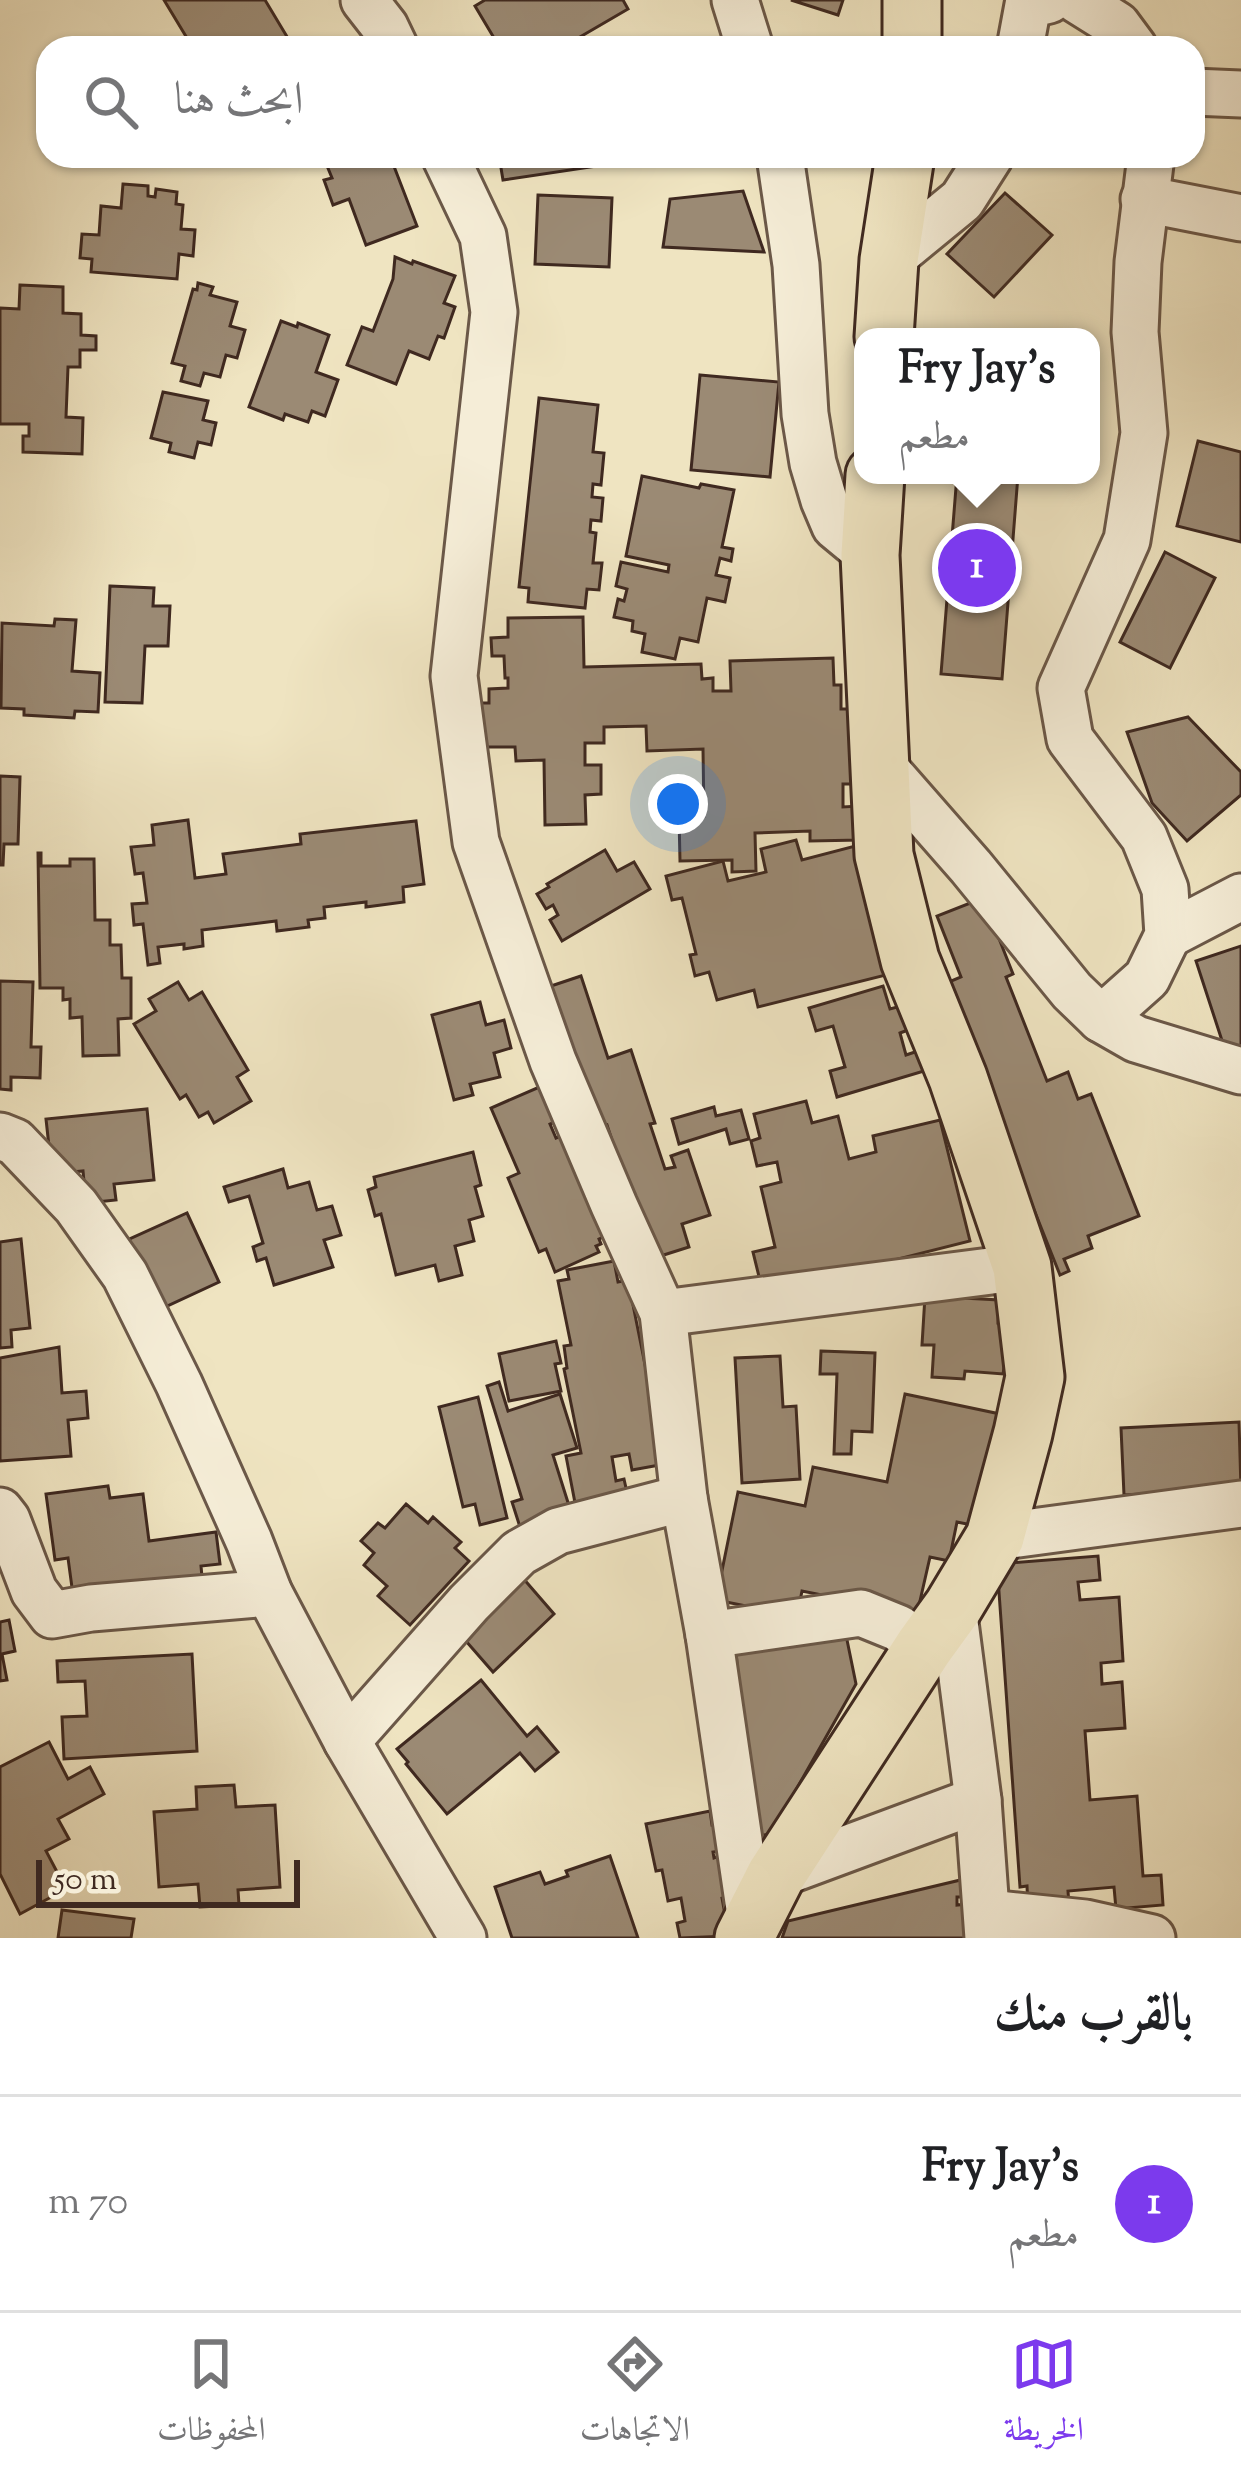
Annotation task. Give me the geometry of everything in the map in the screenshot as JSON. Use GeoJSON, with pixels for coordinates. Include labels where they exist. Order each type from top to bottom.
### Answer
{"type":"FeatureCollection","features":[{"type":"Feature","properties":{"kind":"main road"},"geometry":{"type":"LineString","coordinates":[[912,0],[912,36]]}},
{"type":"Feature","properties":{"kind":"main road"},"geometry":{"type":"LineString","coordinates":[[885,328],[903,168]]}},
{"type":"Feature","properties":{"kind":"main road"},"geometry":{"type":"LineString","coordinates":[[757,1912],[994,1537],[1035,1377],[1022,1267],[958,1078],[910,960],[884,855],[871,555],[875,484]]}},
{"type":"Feature","properties":{"kind":"street"},"geometry":{"type":"LineString","coordinates":[[364,0],[389,36]]}},
{"type":"Feature","properties":{"kind":"street"},"geometry":{"type":"LineString","coordinates":[[735,0],[746,36]]}},
{"type":"Feature","properties":{"kind":"street"},"geometry":{"type":"LineString","coordinates":[[1023,36],[1028,5],[1049,0]]}},
{"type":"Feature","properties":{"kind":"street"},"geometry":{"type":"LineString","coordinates":[[1077,0],[1117,25],[1125,36]]}},
{"type":"Feature","properties":{"kind":"street"},"geometry":{"type":"LineString","coordinates":[[1205,92],[1241,94]]}},
{"type":"Feature","properties":{"kind":"street"},"geometry":{"type":"LineString","coordinates":[[451,168],[483,236],[494,312],[454,676],[476,842],[553,1061],[663,1312],[684,1498],[757,1912],[978,1800]]}},
{"type":"Feature","properties":{"kind":"street"},"geometry":{"type":"LineString","coordinates":[[782,168],[796,265],[805,414],[813,463],[835,526],[871,555]]}},
{"type":"Feature","properties":{"kind":"street"},"geometry":{"type":"LineString","coordinates":[[889,260],[962,200],[982,168]]}},
{"type":"Feature","properties":{"kind":"street"},"geometry":{"type":"LineString","coordinates":[[1101,1019],[1147,978],[1168,935],[1165,889],[1144,837],[1070,739],[1061,688],[1127,540],[1144,433],[1135,332],[1148,178],[1241,218]]}},
{"type":"Feature","properties":{"kind":"street"},"geometry":{"type":"LineString","coordinates":[[879,762],[1072,991],[1101,1019],[1136,1039],[1241,1071]]}},
{"type":"Feature","properties":{"kind":"street"},"geometry":{"type":"LineString","coordinates":[[1168,935],[1241,897]]}},
{"type":"Feature","properties":{"kind":"street"},"geometry":{"type":"LineString","coordinates":[[0,1136],[15,1142],[76,1206],[125,1275],[179,1384],[268,1593],[346,1741],[464,1938]]}},
{"type":"Feature","properties":{"kind":"street"},"geometry":{"type":"LineString","coordinates":[[663,1312],[1022,1267]]}},
{"type":"Feature","properties":{"kind":"street"},"geometry":{"type":"LineString","coordinates":[[346,1741],[520,1553],[558,1531],[684,1498]]}},
{"type":"Feature","properties":{"kind":"street"},"geometry":{"type":"LineString","coordinates":[[994,1537],[1241,1504]]}},
{"type":"Feature","properties":{"kind":"street"},"geometry":{"type":"LineString","coordinates":[[0,1510],[34,1591],[52,1615],[268,1593]]}},
{"type":"Feature","properties":{"kind":"street"},"geometry":{"type":"LineString","coordinates":[[709,1635],[861,1613],[898,1628],[939,1627],[978,1800],[988,1926],[1085,1923],[1152,1938]]}},
{"type":"Feature","properties":{"kind":"building"},"geometry":{"type":"Polygon","coordinates":[[[164,0],[265,0],[287,36],[186,36],[164,0]]]}},
{"type":"Feature","properties":{"kind":"building"},"geometry":{"type":"Polygon","coordinates":[[[485,0],[623,0],[628,9],[582,36],[493,36],[475,6],[485,0]]]}},
{"type":"Feature","properties":{"kind":"building"},"geometry":{"type":"Polygon","coordinates":[[[791,0],[843,0],[838,15],[791,0]]]}},
{"type":"Feature","properties":{"kind":"building"},"geometry":{"type":"Polygon","coordinates":[[[328,168],[395,168],[417,226],[366,245],[349,199],[333,205],[324,180],[332,178],[328,168]]]}},
{"type":"Feature","properties":{"kind":"building"},"geometry":{"type":"Polygon","coordinates":[[[501,168],[583,168],[503,180],[501,168]]]}},
{"type":"Feature","properties":{"kind":"building"},"geometry":{"type":"Polygon","coordinates":[[[123,184],[148,186],[148,196],[155,197],[156,189],[177,192],[176,204],[183,205],[181,229],[195,230],[193,256],[179,254],[177,279],[91,272],[92,259],[80,258],[82,234],[99,235],[101,206],[121,208],[123,184]]]}},
{"type":"Feature","properties":{"kind":"building"},"geometry":{"type":"Polygon","coordinates":[[[743,191],[764,252],[663,247],[670,199],[743,191]]]}},
{"type":"Feature","properties":{"kind":"building"},"geometry":{"type":"Polygon","coordinates":[[[1005,193],[1052,235],[994,297],[947,254],[1005,193]]]}},
{"type":"Feature","properties":{"kind":"building"},"geometry":{"type":"Polygon","coordinates":[[[538,195],[612,198],[609,267],[535,264],[538,195]]]}},
{"type":"Feature","properties":{"kind":"building"},"geometry":{"type":"Polygon","coordinates":[[[395,257],[455,276],[444,303],[455,307],[444,338],[438,336],[429,359],[409,351],[396,384],[347,365],[362,327],[373,331],[393,279],[395,257]]]}},
{"type":"Feature","properties":{"kind":"building"},"geometry":{"type":"Polygon","coordinates":[[[198,283],[213,287],[210,295],[237,302],[230,326],[245,330],[237,358],[226,355],[220,377],[204,373],[200,386],[181,381],[185,366],[172,363],[198,283]]]}},
{"type":"Feature","properties":{"kind":"building"},"geometry":{"type":"Polygon","coordinates":[[[20,285],[63,287],[63,313],[81,314],[81,335],[96,336],[96,350],[80,350],[80,367],[68,367],[66,417],[83,418],[82,454],[23,452],[29,424],[0,424],[0,308],[19,309],[20,285]]]}},
{"type":"Feature","properties":{"kind":"building"},"geometry":{"type":"Polygon","coordinates":[[[281,321],[329,335],[316,372],[338,380],[325,416],[312,411],[308,422],[285,414],[283,420],[249,407],[281,321]]]}},
{"type":"Feature","properties":{"kind":"building"},"geometry":{"type":"Polygon","coordinates":[[[700,375],[779,382],[770,477],[691,470],[700,375]]]}},
{"type":"Feature","properties":{"kind":"building"},"geometry":{"type":"Polygon","coordinates":[[[163,392],[208,401],[203,420],[216,423],[211,445],[198,442],[194,458],[169,452],[171,443],[151,438],[163,392]]]}},
{"type":"Feature","properties":{"kind":"building"},"geometry":{"type":"Polygon","coordinates":[[[539,398],[598,405],[593,452],[604,453],[601,485],[593,484],[592,497],[603,498],[601,521],[591,520],[590,532],[596,533],[593,563],[602,563],[599,590],[587,589],[585,608],[528,602],[529,588],[519,587],[539,398]]]}},
{"type":"Feature","properties":{"kind":"building"},"geometry":{"type":"Polygon","coordinates":[[[1198,441],[1241,452],[1241,542],[1177,526],[1198,441]]]}},
{"type":"Feature","properties":{"kind":"building"},"geometry":{"type":"Polygon","coordinates":[[[642,476],[734,490],[722,547],[733,549],[731,561],[720,558],[716,575],[730,578],[725,602],[707,598],[698,642],[680,638],[675,659],[642,652],[645,634],[632,631],[633,621],[614,617],[618,599],[624,601],[627,589],[616,586],[621,562],[668,572],[669,565],[626,556],[642,476]]]}},
{"type":"Feature","properties":{"kind":"building"},"geometry":{"type":"Polygon","coordinates":[[[956,484],[1017,484],[1002,679],[941,674],[956,484]]]}},
{"type":"Feature","properties":{"kind":"building"},"geometry":{"type":"Polygon","coordinates":[[[1165,552],[1215,578],[1170,668],[1120,642],[1165,552]]]}},
{"type":"Feature","properties":{"kind":"building"},"geometry":{"type":"Polygon","coordinates":[[[110,586],[154,588],[153,606],[170,606],[168,646],[145,646],[142,703],[105,702],[110,586]]]}},
{"type":"Feature","properties":{"kind":"building"},"geometry":{"type":"Polygon","coordinates":[[[583,617],[584,667],[701,664],[702,679],[713,678],[713,691],[731,691],[730,661],[833,658],[834,685],[841,685],[841,709],[851,709],[853,784],[843,784],[843,807],[859,806],[860,840],[810,841],[810,831],[755,833],[756,871],[732,872],[732,860],[680,861],[679,817],[704,816],[703,749],[647,751],[646,726],[604,727],[604,743],[585,743],[585,765],[601,765],[601,794],[585,795],[586,824],[545,825],[544,760],[516,761],[515,747],[478,747],[477,703],[489,703],[489,689],[508,688],[504,656],[492,656],[491,638],[508,637],[508,618],[583,617]]]}},
{"type":"Feature","properties":{"kind":"building"},"geometry":{"type":"Polygon","coordinates":[[[55,619],[76,620],[72,671],[100,673],[98,712],[75,711],[74,718],[24,715],[24,709],[1,708],[2,623],[54,626],[55,619]]]}},
{"type":"Feature","properties":{"kind":"building"},"geometry":{"type":"Polygon","coordinates":[[[1188,717],[1241,772],[1241,795],[1187,841],[1152,803],[1127,732],[1188,717]]]}},
{"type":"Feature","properties":{"kind":"building"},"geometry":{"type":"Polygon","coordinates":[[[0,776],[20,777],[18,844],[4,844],[3,865],[0,865],[0,776]]]}},
{"type":"Feature","properties":{"kind":"building"},"geometry":{"type":"Polygon","coordinates":[[[188,820],[195,878],[226,874],[223,854],[301,844],[300,834],[416,821],[424,884],[403,887],[404,902],[324,907],[325,918],[308,920],[309,927],[277,931],[276,921],[202,930],[203,946],[158,947],[160,963],[148,965],[143,924],[134,925],[132,904],[147,903],[143,873],[135,874],[131,847],[154,845],[152,825],[188,820]]]}},
{"type":"Feature","properties":{"kind":"building"},"geometry":{"type":"Polygon","coordinates":[[[796,840],[802,860],[859,845],[886,975],[758,1007],[754,990],[717,1000],[709,972],[695,976],[690,955],[696,954],[682,898],[672,900],[666,876],[723,861],[728,881],[766,872],[761,849],[796,840]]]}},
{"type":"Feature","properties":{"kind":"building"},"geometry":{"type":"Polygon","coordinates":[[[605,850],[617,871],[634,862],[650,889],[562,941],[550,920],[558,915],[553,905],[546,909],[537,894],[605,850]]]}},
{"type":"Feature","properties":{"kind":"building"},"geometry":{"type":"Polygon","coordinates":[[[38,853],[41,866],[70,866],[70,859],[94,859],[95,920],[110,920],[110,945],[121,945],[122,978],[131,978],[131,1018],[118,1019],[119,1055],[83,1056],[82,1017],[70,1018],[70,999],[63,1000],[63,988],[40,988],[38,853]]]}},
{"type":"Feature","properties":{"kind":"building"},"geometry":{"type":"Polygon","coordinates":[[[983,898],[1013,974],[1006,977],[1047,1081],[1068,1072],[1078,1099],[1091,1094],[1139,1216],[1088,1236],[1092,1248],[1064,1259],[1069,1271],[1060,1275],[944,984],[961,977],[937,916],[983,898]]]}},
{"type":"Feature","properties":{"kind":"building"},"geometry":{"type":"Polygon","coordinates":[[[1241,946],[1241,1058],[1229,1062],[1196,961],[1241,946]]]}},
{"type":"Feature","properties":{"kind":"building"},"geometry":{"type":"Polygon","coordinates":[[[581,976],[608,1058],[631,1050],[665,1169],[675,1167],[671,1156],[688,1150],[710,1215],[682,1224],[689,1247],[651,1259],[607,1125],[593,1130],[551,986],[581,976]]]}},
{"type":"Feature","properties":{"kind":"building"},"geometry":{"type":"Polygon","coordinates":[[[0,981],[33,982],[31,1047],[41,1047],[40,1078],[11,1077],[11,1090],[0,1089],[0,981]]]}},
{"type":"Feature","properties":{"kind":"building"},"geometry":{"type":"Polygon","coordinates":[[[178,982],[189,1000],[202,992],[248,1070],[237,1077],[251,1101],[214,1123],[208,1112],[199,1117],[186,1095],[180,1099],[134,1024],[156,1011],[149,999],[178,982]]]}},
{"type":"Feature","properties":{"kind":"building"},"geometry":{"type":"Polygon","coordinates":[[[883,986],[890,1009],[901,1006],[908,1030],[900,1033],[906,1055],[918,1051],[924,1071],[837,1097],[830,1071],[845,1067],[833,1026],[816,1031],[809,1008],[883,986]]]}},
{"type":"Feature","properties":{"kind":"building"},"geometry":{"type":"Polygon","coordinates":[[[480,1002],[486,1025],[504,1020],[511,1048],[494,1053],[500,1077],[470,1084],[473,1095],[454,1100],[432,1015],[480,1002]]]}},
{"type":"Feature","properties":{"kind":"building"},"geometry":{"type":"Polygon","coordinates":[[[544,1085],[560,1120],[550,1124],[556,1138],[566,1134],[610,1234],[599,1239],[599,1252],[555,1272],[546,1249],[539,1252],[508,1178],[519,1173],[491,1108],[544,1085]]]}},
{"type":"Feature","properties":{"kind":"building"},"geometry":{"type":"Polygon","coordinates":[[[806,1101],[812,1123],[838,1116],[849,1159],[876,1152],[873,1136],[940,1120],[970,1241],[763,1293],[753,1252],[775,1247],[761,1187],[781,1182],[777,1162],[757,1166],[751,1141],[760,1138],[754,1114],[806,1101]]]}},
{"type":"Feature","properties":{"kind":"building"},"geometry":{"type":"Polygon","coordinates":[[[714,1107],[716,1116],[741,1110],[749,1139],[730,1144],[726,1129],[679,1144],[672,1119],[714,1107]]]}},
{"type":"Feature","properties":{"kind":"building"},"geometry":{"type":"Polygon","coordinates":[[[147,1109],[154,1180],[114,1184],[116,1200],[86,1203],[83,1171],[52,1174],[46,1119],[147,1109]]]}},
{"type":"Feature","properties":{"kind":"building"},"geometry":{"type":"Polygon","coordinates":[[[473,1152],[483,1216],[469,1220],[474,1241],[455,1246],[462,1275],[439,1281],[435,1265],[396,1275],[381,1214],[375,1216],[368,1190],[376,1187],[374,1177],[473,1152]]]}},
{"type":"Feature","properties":{"kind":"building"},"geometry":{"type":"Polygon","coordinates":[[[283,1169],[288,1188],[309,1182],[317,1210],[332,1206],[341,1235],[324,1240],[333,1267],[274,1285],[266,1258],[257,1261],[253,1247],[263,1243],[249,1196],[229,1202],[224,1187],[283,1169]]]}},
{"type":"Feature","properties":{"kind":"building"},"geometry":{"type":"Polygon","coordinates":[[[187,1213],[219,1282],[165,1307],[123,1242],[187,1213]]]}},
{"type":"Feature","properties":{"kind":"building"},"geometry":{"type":"Polygon","coordinates":[[[21,1239],[30,1328],[11,1330],[12,1347],[0,1348],[0,1242],[21,1239]]]}},
{"type":"Feature","properties":{"kind":"building"},"geometry":{"type":"Polygon","coordinates":[[[614,1261],[618,1282],[628,1280],[665,1464],[632,1470],[629,1454],[612,1457],[616,1481],[624,1479],[628,1497],[576,1508],[566,1456],[581,1453],[564,1369],[564,1346],[571,1345],[558,1281],[569,1279],[567,1270],[614,1261]]]}},
{"type":"Feature","properties":{"kind":"building"},"geometry":{"type":"Polygon","coordinates":[[[925,1296],[999,1300],[998,1323],[1010,1324],[1008,1368],[1003,1374],[965,1371],[964,1379],[932,1377],[934,1345],[922,1345],[925,1296]]]}},
{"type":"Feature","properties":{"kind":"building"},"geometry":{"type":"Polygon","coordinates":[[[556,1341],[561,1391],[509,1401],[499,1354],[556,1341]]]}},
{"type":"Feature","properties":{"kind":"building"},"geometry":{"type":"Polygon","coordinates":[[[59,1347],[62,1393],[86,1391],[88,1418],[68,1420],[71,1456],[0,1461],[0,1358],[59,1347]]]}},
{"type":"Feature","properties":{"kind":"building"},"geometry":{"type":"Polygon","coordinates":[[[821,1351],[875,1353],[872,1432],[852,1431],[851,1454],[834,1454],[837,1374],[820,1374],[821,1351]]]}},
{"type":"Feature","properties":{"kind":"building"},"geometry":{"type":"Polygon","coordinates":[[[780,1356],[783,1407],[796,1406],[800,1479],[742,1483],[735,1358],[780,1356]]]}},
{"type":"Feature","properties":{"kind":"building"},"geometry":{"type":"Polygon","coordinates":[[[499,1382],[508,1411],[560,1394],[577,1448],[553,1455],[571,1512],[520,1527],[512,1502],[522,1499],[487,1386],[499,1382]]]}},
{"type":"Feature","properties":{"kind":"building"},"geometry":{"type":"Polygon","coordinates":[[[905,1394],[1000,1414],[977,1526],[957,1522],[949,1561],[930,1557],[917,1614],[802,1591],[797,1616],[716,1600],[738,1492],[805,1506],[813,1467],[887,1482],[905,1394]]]}},
{"type":"Feature","properties":{"kind":"building"},"geometry":{"type":"Polygon","coordinates":[[[478,1397],[507,1518],[480,1525],[475,1504],[463,1507],[439,1407],[478,1397]]]}},
{"type":"Feature","properties":{"kind":"building"},"geometry":{"type":"Polygon","coordinates":[[[1239,1422],[1241,1489],[1124,1495],[1121,1428],[1239,1422]]]}},
{"type":"Feature","properties":{"kind":"building"},"geometry":{"type":"Polygon","coordinates":[[[108,1486],[110,1498],[143,1494],[149,1541],[216,1532],[220,1564],[201,1566],[202,1577],[73,1595],[68,1558],[55,1560],[46,1494],[108,1486]]]}},
{"type":"Feature","properties":{"kind":"building"},"geometry":{"type":"Polygon","coordinates":[[[406,1504],[428,1523],[433,1517],[461,1542],[455,1548],[469,1561],[410,1625],[378,1596],[387,1586],[364,1565],[374,1553],[361,1541],[378,1523],[385,1528],[406,1504]]]}},
{"type":"Feature","properties":{"kind":"building"},"geometry":{"type":"Polygon","coordinates":[[[1098,1556],[1100,1580],[1078,1582],[1080,1600],[1119,1597],[1123,1661],[1101,1663],[1102,1684],[1122,1682],[1125,1728],[1085,1731],[1090,1800],[1137,1796],[1143,1876],[1161,1875],[1163,1905],[1116,1909],[1114,1887],[1068,1891],[1069,1905],[1028,1908],[1027,1886],[1020,1887],[997,1564],[1098,1556]]]}},
{"type":"Feature","properties":{"kind":"building"},"geometry":{"type":"Polygon","coordinates":[[[522,1577],[554,1614],[493,1672],[458,1632],[522,1577]]]}},
{"type":"Feature","properties":{"kind":"building"},"geometry":{"type":"Polygon","coordinates":[[[9,1620],[15,1651],[2,1654],[7,1680],[0,1681],[0,1622],[9,1620]]]}},
{"type":"Feature","properties":{"kind":"building"},"geometry":{"type":"Polygon","coordinates":[[[846,1635],[856,1684],[771,1834],[750,1837],[736,1651],[846,1635]]]}},
{"type":"Feature","properties":{"kind":"building"},"geometry":{"type":"Polygon","coordinates":[[[192,1654],[197,1751],[64,1759],[62,1717],[87,1716],[85,1681],[58,1682],[57,1661],[192,1654]]]}},
{"type":"Feature","properties":{"kind":"building"},"geometry":{"type":"Polygon","coordinates":[[[481,1680],[527,1736],[537,1727],[558,1752],[535,1771],[520,1753],[447,1814],[397,1749],[481,1680]]]}},
{"type":"Feature","properties":{"kind":"building"},"geometry":{"type":"Polygon","coordinates":[[[49,1742],[68,1779],[90,1767],[104,1794],[58,1819],[69,1839],[46,1851],[66,1889],[20,1914],[0,1874],[0,1767],[49,1742]]]}},
{"type":"Feature","properties":{"kind":"building"},"geometry":{"type":"Polygon","coordinates":[[[234,1785],[236,1807],[275,1805],[280,1887],[238,1890],[239,1905],[200,1907],[198,1884],[159,1887],[154,1812],[197,1809],[196,1787],[234,1785]]]}},
{"type":"Feature","properties":{"kind":"building"},"geometry":{"type":"Polygon","coordinates":[[[710,1811],[721,1851],[713,1852],[714,1858],[719,1856],[729,1936],[680,1938],[677,1923],[685,1921],[681,1898],[668,1901],[646,1824],[710,1811]]]}},
{"type":"Feature","properties":{"kind":"building"},"geometry":{"type":"Polygon","coordinates":[[[610,1856],[638,1938],[512,1938],[495,1887],[540,1872],[545,1884],[568,1876],[566,1871],[610,1856]]]}},
{"type":"Feature","properties":{"kind":"building"},"geometry":{"type":"Polygon","coordinates":[[[969,1878],[970,1897],[957,1897],[957,1905],[968,1904],[969,1938],[782,1938],[788,1921],[969,1878]]]}},
{"type":"Feature","properties":{"kind":"building"},"geometry":{"type":"Polygon","coordinates":[[[62,1910],[134,1919],[131,1938],[58,1938],[62,1910]]]}},
{"type":"Feature","properties":{"kind":"place","name":"Fry Jay's"},"geometry":{"type":"Point","coordinates":[977,568]}}]}
